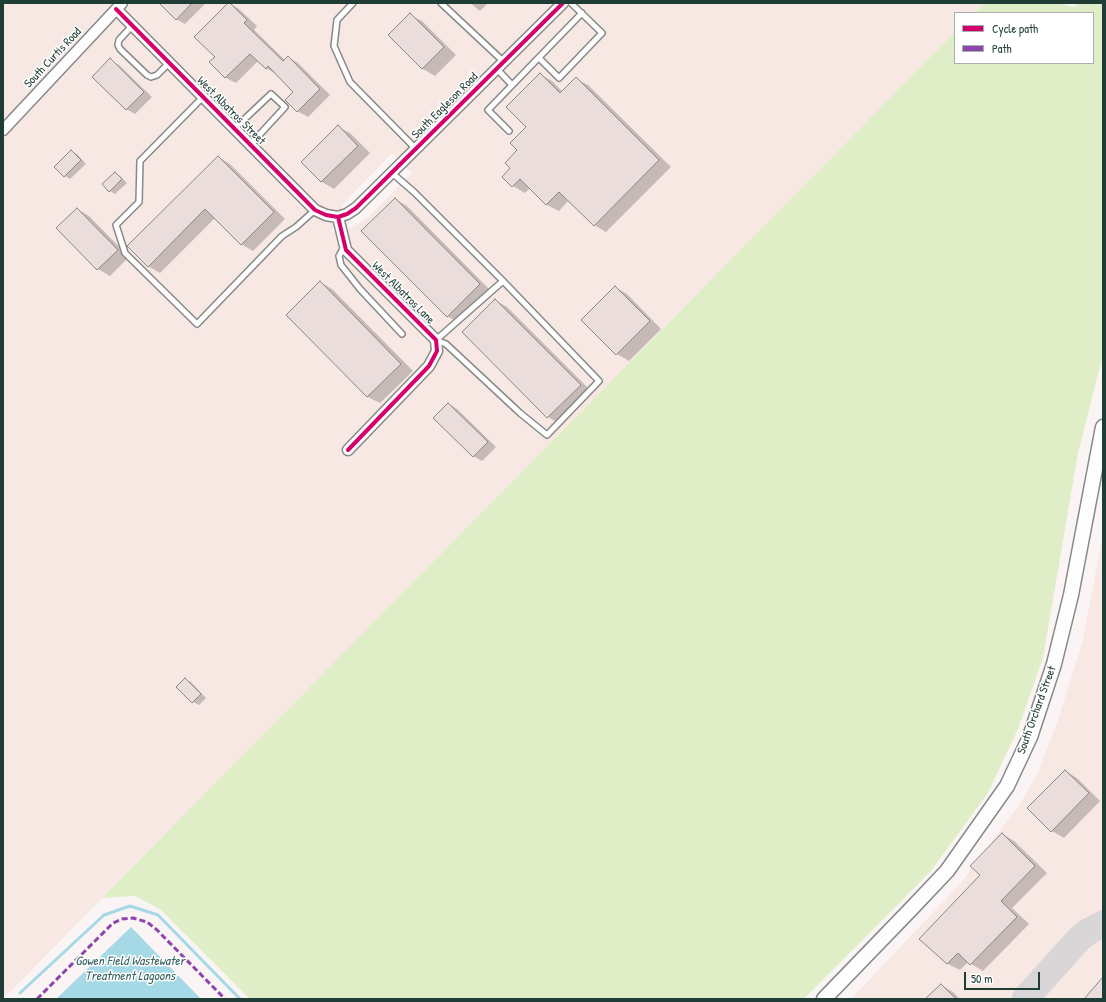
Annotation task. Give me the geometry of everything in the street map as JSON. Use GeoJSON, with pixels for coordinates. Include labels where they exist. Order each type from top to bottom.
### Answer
{"type":"FeatureCollection","features":[{"type":"Feature","properties":{"kind":"main road","name":"South Orchard Street"},"geometry":{"type":"LineString","coordinates":[[824,999],[947,870],[1007,786],[1030,737],[1054,664],[1071,595],[1102,436]]}},
{"type":"Feature","properties":{"kind":"street","name":"South Eagleson Road"},"geometry":{"type":"LineString","coordinates":[[338,217],[348,214],[356,208],[563,3]]}},
{"type":"Feature","properties":{"kind":"street","name":"West Albatros Street"},"geometry":{"type":"LineString","coordinates":[[119,6],[132,26],[315,210],[326,216],[338,217]]}},
{"type":"Feature","properties":{"kind":"street","name":"South Curtis Road"},"geometry":{"type":"LineString","coordinates":[[3,130],[119,6]]}},
{"type":"Feature","properties":{"kind":"street","name":"West Albatros Lane"},"geometry":{"type":"LineString","coordinates":[[338,217],[346,250],[436,340],[437,351],[429,366],[348,450]]}},
{"type":"Feature","properties":{"kind":"lane"},"geometry":{"type":"LineString","coordinates":[[354,3],[338,20],[334,46],[350,82],[416,149]]}},
{"type":"Feature","properties":{"kind":"lane"},"geometry":{"type":"LineString","coordinates":[[441,3],[500,65],[512,85]]}},
{"type":"Feature","properties":{"kind":"lane"},"geometry":{"type":"LineString","coordinates":[[538,58],[559,78],[602,33],[571,3]]}},
{"type":"Feature","properties":{"kind":"lane"},"geometry":{"type":"LineString","coordinates":[[509,132],[488,110],[582,14]]}},
{"type":"Feature","properties":{"kind":"lane"},"geometry":{"type":"LineString","coordinates":[[132,26],[119,40],[118,45],[120,49],[151,77],[157,75],[169,63]]}},
{"type":"Feature","properties":{"kind":"lane"},"geometry":{"type":"LineString","coordinates":[[234,129],[271,94],[285,107],[250,145]]}},
{"type":"Feature","properties":{"kind":"lane"},"geometry":{"type":"LineString","coordinates":[[203,97],[140,161],[139,202],[116,225],[125,254],[197,324],[282,236],[296,227],[315,210]]}},
{"type":"Feature","properties":{"kind":"lane"},"geometry":{"type":"LineString","coordinates":[[392,173],[414,192],[503,281],[599,381],[547,435],[520,413],[446,344],[436,340],[503,281]]}},
{"type":"Feature","properties":{"kind":"lane"},"geometry":{"type":"LineString","coordinates":[[344,246],[339,256],[340,265],[402,334]]}},
{"type":"Feature","properties":{"kind":"shaded area"},"geometry":{"type":"Polygon","coordinates":[[[3,3],[984,3],[975,12],[954,12],[954,33],[3,999],[3,3]],[[392,153],[344,203],[331,233],[351,228],[365,220],[412,173],[392,153]]]}},
{"type":"Feature","properties":{"kind":"shaded area"},"geometry":{"type":"Polygon","coordinates":[[[1103,533],[1103,999],[851,999],[960,884],[1021,802],[1037,775],[1057,723],[1082,644],[1103,533]]]}},
{"type":"Feature","properties":{"kind":"green space"},"geometry":{"type":"Polygon","coordinates":[[[984,3],[1059,3],[1073,7],[1080,3],[1103,3],[1103,355],[1078,453],[1043,658],[1018,729],[988,793],[931,871],[804,999],[250,999],[160,909],[135,896],[102,898],[954,33],[954,64],[1094,64],[1094,12],[975,12],[984,3]]]}},
{"type":"Feature","properties":{"kind":"water","name":"Gowen Field Wastewater Treatment Lagoons"},"geometry":{"type":"Polygon","coordinates":[[[131,927],[201,999],[56,999],[131,927]]]}},
{"type":"Feature","properties":{"kind":"building"},"geometry":{"type":"Polygon","coordinates":[[[159,3],[192,3],[176,20],[159,3]]]}},
{"type":"Feature","properties":{"kind":"building"},"geometry":{"type":"Polygon","coordinates":[[[228,3],[230,3],[247,20],[244,23],[283,61],[288,56],[320,89],[297,112],[285,100],[293,92],[268,66],[266,69],[250,54],[225,78],[209,62],[215,57],[194,37],[228,3]]]}},
{"type":"Feature","properties":{"kind":"building"},"geometry":{"type":"Polygon","coordinates":[[[410,13],[444,47],[422,69],[388,35],[410,13]]]}},
{"type":"Feature","properties":{"kind":"building"},"geometry":{"type":"Polygon","coordinates":[[[110,58],[144,92],[126,110],[92,77],[110,58]]]}},
{"type":"Feature","properties":{"kind":"building"},"geometry":{"type":"Polygon","coordinates":[[[540,73],[560,93],[576,77],[659,160],[594,226],[559,192],[546,205],[520,179],[512,187],[502,177],[510,168],[505,163],[517,150],[510,143],[526,127],[506,107],[540,73]]]}},
{"type":"Feature","properties":{"kind":"building"},"geometry":{"type":"Polygon","coordinates":[[[338,125],[358,146],[321,182],[301,162],[338,125]]]}},
{"type":"Feature","properties":{"kind":"building"},"geometry":{"type":"Polygon","coordinates":[[[71,150],[81,160],[64,177],[54,167],[71,150]]]}},
{"type":"Feature","properties":{"kind":"building"},"geometry":{"type":"Polygon","coordinates":[[[218,156],[274,212],[241,245],[205,209],[148,267],[127,246],[218,156]]]}},
{"type":"Feature","properties":{"kind":"building"},"geometry":{"type":"Polygon","coordinates":[[[115,172],[122,179],[109,192],[102,184],[115,172]]]}},
{"type":"Feature","properties":{"kind":"building"},"geometry":{"type":"Polygon","coordinates":[[[395,198],[480,284],[447,317],[361,231],[395,198]]]}},
{"type":"Feature","properties":{"kind":"building"},"geometry":{"type":"Polygon","coordinates":[[[77,208],[118,250],[97,270],[56,228],[77,208]]]}},
{"type":"Feature","properties":{"kind":"building"},"geometry":{"type":"Polygon","coordinates":[[[320,281],[401,364],[367,397],[286,315],[320,281]]]}},
{"type":"Feature","properties":{"kind":"building"},"geometry":{"type":"Polygon","coordinates":[[[615,286],[650,321],[616,355],[581,320],[615,286]]]}},
{"type":"Feature","properties":{"kind":"building"},"geometry":{"type":"Polygon","coordinates":[[[495,299],[581,385],[547,418],[462,332],[495,299]]]}},
{"type":"Feature","properties":{"kind":"building"},"geometry":{"type":"Polygon","coordinates":[[[448,403],[488,442],[473,457],[433,418],[448,403]]]}},
{"type":"Feature","properties":{"kind":"building"},"geometry":{"type":"Polygon","coordinates":[[[185,678],[201,694],[192,703],[176,687],[185,678]]]}},
{"type":"Feature","properties":{"kind":"building"},"geometry":{"type":"Polygon","coordinates":[[[1065,770],[1089,793],[1051,832],[1027,808],[1065,770]]]}},
{"type":"Feature","properties":{"kind":"building"},"geometry":{"type":"Polygon","coordinates":[[[1002,833],[1035,866],[1001,901],[1017,917],[970,965],[958,953],[947,964],[919,939],[980,875],[970,866],[1002,833]]]}},
{"type":"Feature","properties":{"kind":"building"},"geometry":{"type":"Polygon","coordinates":[[[1103,977],[1103,999],[1084,999],[1103,977]]]}},
{"type":"Feature","properties":{"kind":"building"},"geometry":{"type":"Polygon","coordinates":[[[941,984],[956,999],[925,999],[941,984]]]}},
{"type":"Feature","properties":{"kind":"waterway"},"geometry":{"type":"LineString","coordinates":[[20,993],[104,915],[130,906],[158,915],[240,999]]}},
{"type":"Feature","properties":{"kind":"taxiway"},"geometry":{"type":"LineString","coordinates":[[1025,999],[1079,939],[1089,931],[1103,924]]}},
{"type":"Feature","properties":{"kind":"marked path"},"geometry":{"type":"LineString","coordinates":[[37,999],[113,923],[122,919],[133,918],[147,922],[157,930],[225,999]]}},
{"type":"Feature","properties":{"kind":"cycle path"},"geometry":{"type":"LineString","coordinates":[[116,9],[315,210],[326,215],[338,217],[347,214],[356,208],[563,3]]}},
{"type":"Feature","properties":{"kind":"cycle path"},"geometry":{"type":"LineString","coordinates":[[338,217],[346,250],[436,340],[437,351],[429,366],[348,450]]}}]}
